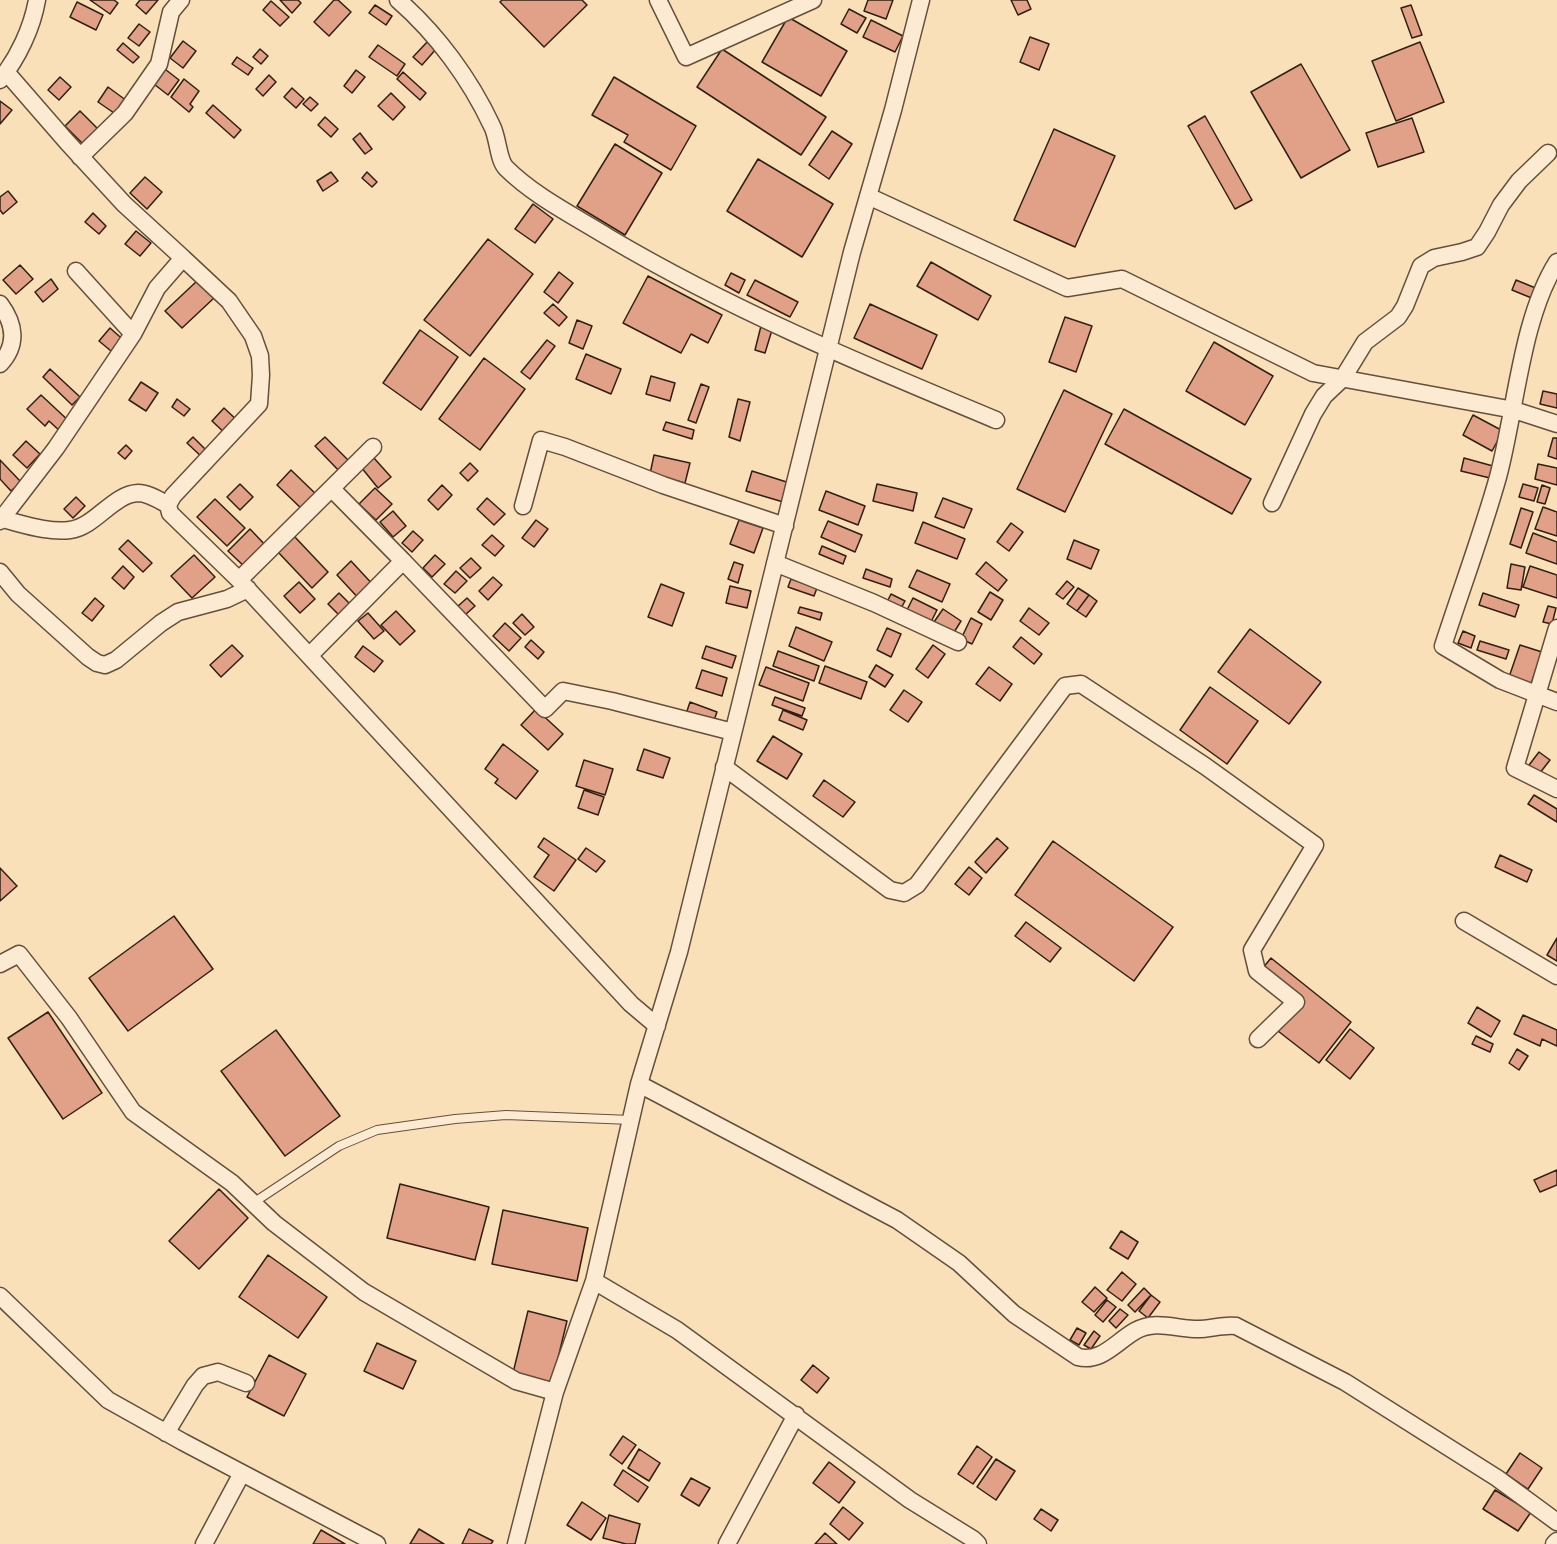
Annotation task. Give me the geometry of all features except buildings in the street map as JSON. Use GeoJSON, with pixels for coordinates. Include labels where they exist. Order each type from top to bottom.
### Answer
{"type":"FeatureCollection","features":[{"type":"Feature","properties":{"kind":"street"},"geometry":{"type":"LineString","coordinates":[[37,0],[17,54],[3,77],[124,204],[229,301],[253,336],[260,356],[259,404],[173,496],[168,505],[170,513],[244,585],[623,995],[657,1026]]}},
{"type":"Feature","properties":{"kind":"street"},"geometry":{"type":"LineString","coordinates":[[80,157],[125,113],[159,64],[171,12],[181,0]]}},
{"type":"Feature","properties":{"kind":"street"},"geometry":{"type":"LineString","coordinates":[[398,0],[420,19],[465,77],[493,128],[504,166],[550,202],[653,264],[757,317],[828,350],[996,420]]}},
{"type":"Feature","properties":{"kind":"street"},"geometry":{"type":"LineString","coordinates":[[658,0],[686,57],[813,0]]}},
{"type":"Feature","properties":{"kind":"street"},"geometry":{"type":"LineString","coordinates":[[519,1543],[555,1392],[594,1281],[639,1083],[679,952],[828,350],[921,0]]}},
{"type":"Feature","properties":{"kind":"street"},"geometry":{"type":"LineString","coordinates":[[1272,503],[1313,414],[1324,396],[1343,378],[1365,342],[1398,317],[1405,306],[1421,266],[1434,258],[1477,247],[1501,205],[1519,181],[1548,153]]}},
{"type":"Feature","properties":{"kind":"street"},"geometry":{"type":"LineString","coordinates":[[868,196],[1067,288],[1122,279],[1313,372],[1514,410],[1557,424]]}},
{"type":"Feature","properties":{"kind":"street"},"geometry":{"type":"LineString","coordinates":[[168,505],[140,493],[127,495],[85,525],[72,530],[57,531],[1,520],[56,448],[133,334],[157,288],[183,258]]}},
{"type":"Feature","properties":{"kind":"street"},"geometry":{"type":"LineString","coordinates":[[1557,261],[1545,284],[1527,339],[1514,410],[1498,477],[1443,646],[1500,680],[1557,702]]}},
{"type":"Feature","properties":{"kind":"street"},"geometry":{"type":"LineString","coordinates":[[76,271],[133,334]]}},
{"type":"Feature","properties":{"kind":"street"},"geometry":{"type":"LineString","coordinates":[[0,304],[8,314],[13,341],[9,354],[0,364]]}},
{"type":"Feature","properties":{"kind":"street"},"geometry":{"type":"LineString","coordinates":[[523,506],[540,440],[785,526]]}},
{"type":"Feature","properties":{"kind":"street"},"geometry":{"type":"LineString","coordinates":[[0,572],[18,594],[88,657],[105,665],[116,660],[160,622],[178,612],[227,599],[244,585],[373,447]]}},
{"type":"Feature","properties":{"kind":"street"},"geometry":{"type":"LineString","coordinates":[[332,489],[545,709],[563,691],[612,700],[733,732]]}},
{"type":"Feature","properties":{"kind":"street"},"geometry":{"type":"LineString","coordinates":[[310,655],[403,561]]}},
{"type":"Feature","properties":{"kind":"street"},"geometry":{"type":"LineString","coordinates":[[776,563],[874,603],[958,642]]}},
{"type":"Feature","properties":{"kind":"street"},"geometry":{"type":"LineString","coordinates":[[1557,628],[1515,768],[1557,789]]}},
{"type":"Feature","properties":{"kind":"street"},"geometry":{"type":"LineString","coordinates":[[724,767],[890,890],[904,893],[917,885],[1065,686],[1081,684],[1205,766],[1315,845],[1252,950],[1257,971],[1296,1002],[1258,1039]]}},
{"type":"Feature","properties":{"kind":"street"},"geometry":{"type":"LineString","coordinates":[[1464,921],[1557,975]]}},
{"type":"Feature","properties":{"kind":"street"},"geometry":{"type":"LineString","coordinates":[[0,964],[19,954],[69,1018],[133,1112],[232,1183],[273,1223],[364,1292],[516,1381],[555,1392]]}},
{"type":"Feature","properties":{"kind":"street"},"geometry":{"type":"LineString","coordinates":[[639,1083],[897,1220],[959,1263],[1014,1314],[1078,1357],[1095,1358],[1133,1332],[1145,1327],[1171,1325],[1194,1329],[1225,1324],[1236,1326],[1346,1382],[1497,1478],[1557,1522]]}},
{"type":"Feature","properties":{"kind":"street"},"geometry":{"type":"LineString","coordinates":[[594,1281],[677,1330],[910,1500],[978,1544]]}},
{"type":"Feature","properties":{"kind":"street"},"geometry":{"type":"LineString","coordinates":[[0,1296],[108,1400],[377,1544]]}},
{"type":"Feature","properties":{"kind":"street"},"geometry":{"type":"LineString","coordinates":[[166,1433],[195,1385],[203,1376],[218,1372],[246,1383]]}},
{"type":"Feature","properties":{"kind":"street"},"geometry":{"type":"LineString","coordinates":[[727,1544],[796,1415]]}},
{"type":"Feature","properties":{"kind":"street"},"geometry":{"type":"LineString","coordinates":[[204,1544],[242,1473]]}},
{"type":"Feature","properties":{"kind":"street"},"geometry":{"type":"LineString","coordinates":[[1554,1544],[1557,1540]]}},
{"type":"Feature","properties":{"kind":"lane"},"geometry":{"type":"LineString","coordinates":[[253,1203],[339,1146],[376,1130],[455,1119],[506,1115],[631,1119]]}}]}
